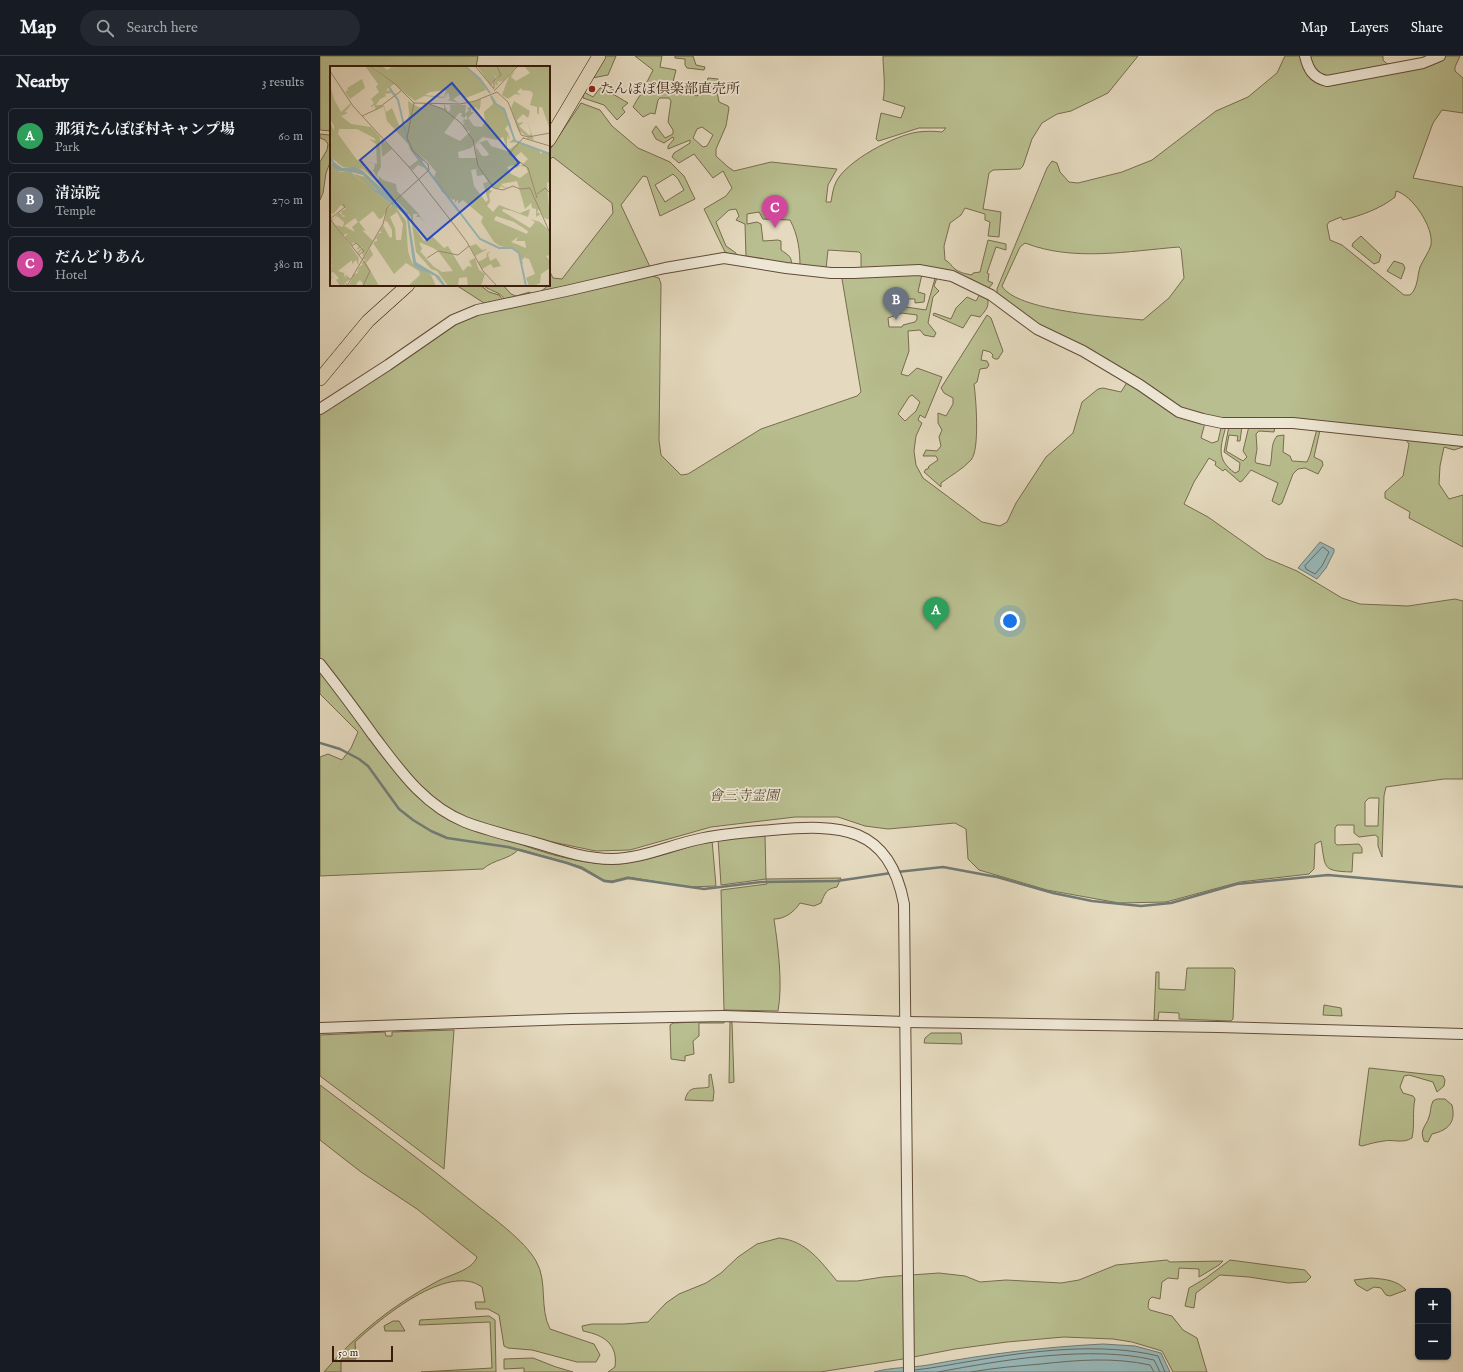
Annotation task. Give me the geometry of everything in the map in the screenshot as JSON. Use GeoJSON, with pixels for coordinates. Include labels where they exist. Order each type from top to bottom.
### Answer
{"type":"FeatureCollection","features":[{"type":"Feature","properties":{"kind":"main road"},"geometry":{"type":"LineString","coordinates":[[550,138],[599,56]]}},
{"type":"Feature","properties":{"kind":"main road"},"geometry":{"type":"LineString","coordinates":[[320,379],[368,321],[407,286]]}},
{"type":"Feature","properties":{"kind":"street"},"geometry":{"type":"LineString","coordinates":[[1305,56],[1311,72],[1319,80],[1327,81],[1423,63],[1440,56]]}},
{"type":"Feature","properties":{"kind":"street"},"geometry":{"type":"LineString","coordinates":[[320,409],[388,365],[453,320],[477,310],[665,268],[724,258],[786,268],[831,273],[854,274],[919,270],[952,276],[991,295],[1037,329],[1083,351],[1140,385],[1180,412],[1203,419],[1222,423],[1293,423],[1463,441]]}},
{"type":"Feature","properties":{"kind":"street"},"geometry":{"type":"LineString","coordinates":[[320,664],[403,775],[420,793],[463,821],[494,832],[581,856],[614,859],[630,858],[713,836],[802,827],[843,830],[867,839],[888,859],[901,888],[904,904],[909,1372]]}},
{"type":"Feature","properties":{"kind":"street"},"geometry":{"type":"LineString","coordinates":[[320,1028],[572,1019],[722,1016],[906,1022],[1218,1027],[1463,1034]]}},
{"type":"Feature","properties":{"kind":"green space"},"geometry":{"type":"Polygon","coordinates":[[[320,56],[478,56],[476,66],[330,66],[330,131],[320,130],[320,56]]]}},
{"type":"Feature","properties":{"kind":"green space"},"geometry":{"type":"Polygon","coordinates":[[[604,56],[616,56],[608,75],[592,78],[604,56]]]}},
{"type":"Feature","properties":{"kind":"green space"},"geometry":{"type":"Polygon","coordinates":[[[635,56],[662,56],[660,67],[676,70],[672,86],[658,84],[644,88],[653,70],[635,56]]]}},
{"type":"Feature","properties":{"kind":"green space"},"geometry":{"type":"Polygon","coordinates":[[[675,56],[693,56],[696,65],[705,67],[704,70],[687,68],[685,65],[685,59],[675,58],[675,56]]]}},
{"type":"Feature","properties":{"kind":"green space"},"geometry":{"type":"Polygon","coordinates":[[[883,56],[1138,56],[1108,93],[1071,111],[1057,114],[1042,123],[1032,139],[1023,166],[1020,169],[993,170],[989,173],[983,209],[1001,212],[999,237],[988,236],[990,222],[985,220],[985,214],[965,208],[961,215],[950,223],[944,246],[945,260],[961,272],[972,275],[973,273],[980,272],[988,240],[1006,244],[1006,250],[996,247],[987,273],[989,274],[988,281],[993,283],[988,289],[971,279],[952,273],[861,269],[861,254],[859,252],[828,250],[826,269],[800,267],[798,243],[790,220],[763,219],[759,212],[747,214],[747,224],[757,222],[761,224],[763,241],[781,241],[781,250],[791,258],[791,266],[746,257],[745,224],[736,220],[739,216],[736,209],[729,210],[716,222],[726,246],[736,253],[736,257],[725,252],[704,209],[726,196],[732,188],[723,171],[713,178],[694,154],[679,163],[672,157],[674,153],[690,143],[690,140],[668,149],[668,146],[674,139],[673,137],[664,143],[656,139],[652,132],[656,126],[665,138],[673,134],[673,130],[668,122],[671,101],[669,98],[660,98],[658,100],[655,114],[651,113],[643,117],[633,107],[637,99],[647,90],[672,88],[685,91],[696,96],[704,93],[708,78],[718,79],[717,92],[719,102],[728,106],[729,108],[726,126],[716,149],[716,156],[734,171],[771,162],[837,169],[828,185],[826,202],[831,202],[833,189],[841,174],[872,150],[908,134],[924,131],[942,132],[946,128],[919,128],[882,140],[878,141],[876,139],[881,113],[901,118],[905,107],[883,100],[883,56]],[[702,127],[697,129],[693,138],[703,147],[707,146],[713,135],[702,127]]]}},
{"type":"Feature","properties":{"kind":"green space","name":"會三寺霊園"},"geometry":{"type":"Polygon","coordinates":[[[1285,56],[1383,56],[1383,60],[1387,64],[1416,61],[1433,56],[1460,56],[1455,67],[1455,71],[1463,78],[1463,113],[1442,110],[1433,123],[1413,178],[1463,187],[1463,447],[1454,450],[1444,447],[1440,466],[1439,484],[1449,499],[1463,495],[1463,547],[1409,518],[1410,512],[1385,498],[1385,492],[1403,476],[1409,444],[1401,434],[1206,419],[1201,438],[1212,443],[1218,441],[1221,428],[1217,426],[1226,426],[1222,440],[1221,452],[1224,463],[1235,473],[1239,471],[1240,463],[1224,452],[1229,426],[1242,426],[1240,441],[1237,441],[1238,436],[1229,435],[1226,451],[1243,461],[1247,457],[1243,451],[1249,426],[1275,426],[1274,432],[1259,431],[1256,434],[1257,449],[1255,461],[1256,463],[1270,466],[1272,446],[1277,436],[1284,435],[1283,452],[1290,456],[1292,461],[1307,462],[1317,429],[1320,430],[1314,457],[1322,461],[1323,465],[1318,474],[1305,468],[1298,469],[1293,474],[1282,503],[1279,505],[1272,501],[1278,483],[1251,470],[1240,482],[1225,469],[1223,471],[1215,465],[1216,462],[1209,458],[1194,482],[1184,504],[1208,517],[1266,558],[1297,571],[1342,598],[1360,604],[1408,606],[1455,599],[1463,601],[1463,779],[1444,779],[1386,787],[1384,796],[1382,857],[1378,846],[1378,837],[1375,835],[1359,837],[1354,833],[1354,825],[1337,825],[1335,828],[1335,843],[1337,845],[1359,844],[1362,848],[1362,853],[1353,853],[1352,872],[1335,871],[1327,866],[1321,841],[1315,844],[1314,869],[1309,874],[1240,882],[1166,902],[1119,903],[1047,890],[979,870],[968,859],[966,829],[955,823],[888,829],[865,826],[838,817],[795,817],[711,827],[630,850],[596,851],[533,838],[523,845],[574,860],[602,864],[615,864],[648,859],[712,840],[716,886],[689,887],[628,877],[612,881],[604,880],[582,867],[519,849],[515,853],[492,863],[483,869],[320,876],[320,757],[328,754],[342,760],[351,748],[358,732],[320,694],[320,411],[467,316],[652,276],[659,278],[661,284],[659,440],[661,455],[681,475],[688,474],[761,429],[857,396],[861,392],[842,279],[844,276],[922,274],[918,292],[925,294],[924,302],[915,303],[915,299],[908,299],[906,307],[926,310],[936,275],[938,275],[934,286],[939,291],[933,297],[928,323],[936,333],[934,337],[924,335],[920,330],[908,331],[909,351],[901,374],[908,376],[917,368],[942,377],[925,418],[920,415],[918,420],[922,423],[916,436],[914,451],[916,465],[923,478],[982,522],[1000,526],[1007,522],[1016,503],[1046,457],[1073,433],[1082,402],[1098,389],[1103,388],[1121,392],[1131,376],[1039,326],[997,294],[997,289],[1047,168],[1052,161],[1057,163],[1060,172],[1069,182],[1078,183],[1122,172],[1152,160],[1216,111],[1248,97],[1277,73],[1285,56]],[[1396,191],[1395,197],[1384,205],[1370,211],[1343,220],[1341,217],[1329,222],[1327,225],[1330,240],[1342,245],[1404,295],[1410,295],[1415,289],[1420,267],[1431,245],[1431,238],[1425,221],[1415,205],[1409,199],[1396,191]],[[1025,243],[1020,247],[1002,286],[1011,295],[1026,301],[1045,307],[1066,311],[1089,315],[1143,320],[1169,298],[1184,278],[1181,249],[1179,247],[1121,253],[1082,254],[1044,249],[1025,243]],[[902,313],[888,318],[889,327],[902,327],[903,325],[915,322],[917,315],[902,313]],[[912,395],[909,397],[898,414],[905,421],[916,411],[920,402],[912,395]],[[1369,798],[1365,802],[1365,826],[1378,826],[1379,798],[1369,798]]]}},
{"type":"Feature","properties":{"kind":"green space"},"geometry":{"type":"Polygon","coordinates":[[[600,88],[613,89],[613,94],[628,103],[622,108],[625,112],[617,120],[604,105],[583,98],[584,92],[593,97],[600,88]]]}},
{"type":"Feature","properties":{"kind":"green space"},"geometry":{"type":"Polygon","coordinates":[[[581,103],[600,110],[612,126],[638,148],[670,162],[684,176],[695,199],[660,216],[647,177],[643,176],[621,205],[651,269],[540,292],[550,286],[550,272],[553,278],[562,279],[613,213],[612,203],[553,157],[550,159],[550,150],[581,103]],[[673,174],[655,185],[665,202],[684,190],[678,179],[673,174]]]}},
{"type":"Feature","properties":{"kind":"green space"},"geometry":{"type":"Polygon","coordinates":[[[320,134],[329,135],[330,134],[330,163],[320,200],[320,162],[327,150],[328,144],[325,140],[320,138],[320,134]]]}},
{"type":"Feature","properties":{"kind":"green space"},"geometry":{"type":"Polygon","coordinates":[[[1361,236],[1381,255],[1379,262],[1374,264],[1352,246],[1353,243],[1361,236]]]}},
{"type":"Feature","properties":{"kind":"green space"},"geometry":{"type":"Polygon","coordinates":[[[1394,261],[1403,264],[1405,268],[1401,279],[1387,271],[1394,261]]]}},
{"type":"Feature","properties":{"kind":"green space"},"geometry":{"type":"Polygon","coordinates":[[[458,286],[481,286],[489,292],[499,295],[503,300],[484,303],[458,286]]]}},
{"type":"Feature","properties":{"kind":"green space"},"geometry":{"type":"Polygon","coordinates":[[[484,286],[504,286],[511,294],[516,296],[530,292],[531,296],[506,301],[501,295],[484,286]]]}},
{"type":"Feature","properties":{"kind":"green space"},"geometry":{"type":"Polygon","coordinates":[[[980,294],[986,295],[988,302],[987,307],[980,317],[971,315],[963,328],[933,315],[934,313],[951,319],[956,308],[967,297],[976,301],[980,294]]]}},
{"type":"Feature","properties":{"kind":"green space"},"geometry":{"type":"Polygon","coordinates":[[[987,315],[991,318],[1003,351],[998,359],[995,359],[992,357],[993,355],[990,352],[983,350],[981,360],[987,361],[989,365],[987,368],[980,369],[977,382],[974,384],[977,424],[974,454],[971,460],[941,483],[941,487],[924,472],[929,466],[938,460],[936,456],[923,456],[926,450],[937,451],[941,446],[939,437],[942,430],[938,423],[938,413],[946,416],[953,404],[953,398],[944,393],[941,388],[987,315]]]}},
{"type":"Feature","properties":{"kind":"green space"},"geometry":{"type":"Polygon","coordinates":[[[765,835],[766,879],[721,885],[718,839],[765,835]]]}},
{"type":"Feature","properties":{"kind":"green space"},"geometry":{"type":"Polygon","coordinates":[[[841,878],[837,887],[826,892],[821,903],[814,906],[800,903],[789,914],[782,918],[774,919],[780,977],[778,1011],[724,1010],[721,890],[767,884],[766,879],[841,878]]]}},
{"type":"Feature","properties":{"kind":"green space"},"geometry":{"type":"Polygon","coordinates":[[[1187,968],[1233,968],[1235,970],[1233,1019],[1231,1021],[1179,1019],[1179,1013],[1159,1012],[1158,1020],[1154,1020],[1156,972],[1159,972],[1159,989],[1185,990],[1187,968]]]}},
{"type":"Feature","properties":{"kind":"green space"},"geometry":{"type":"Polygon","coordinates":[[[1324,1005],[1341,1008],[1342,1016],[1323,1015],[1324,1005]]]}},
{"type":"Feature","properties":{"kind":"green space"},"geometry":{"type":"Polygon","coordinates":[[[724,1021],[724,1023],[699,1023],[699,1036],[693,1041],[694,1054],[685,1056],[685,1061],[671,1059],[670,1025],[673,1023],[724,1021]]]}},
{"type":"Feature","properties":{"kind":"green space"},"geometry":{"type":"Polygon","coordinates":[[[730,1022],[732,1022],[734,1082],[729,1083],[730,1022]]]}},
{"type":"Feature","properties":{"kind":"green space"},"geometry":{"type":"Polygon","coordinates":[[[454,1030],[444,1169],[320,1076],[320,1035],[385,1032],[386,1036],[392,1036],[392,1032],[454,1030]]]}},
{"type":"Feature","properties":{"kind":"green space"},"geometry":{"type":"Polygon","coordinates":[[[931,1033],[961,1033],[962,1044],[924,1043],[925,1038],[931,1033]]]}},
{"type":"Feature","properties":{"kind":"green space"},"geometry":{"type":"Polygon","coordinates":[[[1369,1068],[1443,1076],[1445,1080],[1444,1086],[1437,1092],[1433,1082],[1409,1075],[1404,1076],[1400,1087],[1403,1093],[1413,1096],[1415,1099],[1412,1138],[1405,1141],[1375,1142],[1362,1146],[1359,1145],[1369,1068]]]}},
{"type":"Feature","properties":{"kind":"green space"},"geometry":{"type":"Polygon","coordinates":[[[711,1074],[714,1091],[713,1101],[685,1100],[691,1090],[709,1087],[709,1075],[711,1074]]]}},
{"type":"Feature","properties":{"kind":"green space"},"geometry":{"type":"Polygon","coordinates":[[[320,1085],[417,1158],[508,1230],[524,1245],[531,1253],[540,1269],[545,1312],[550,1329],[594,1344],[600,1355],[596,1362],[577,1362],[532,1350],[508,1348],[504,1346],[499,1315],[488,1309],[476,1309],[475,1302],[485,1302],[482,1287],[468,1281],[451,1282],[433,1287],[415,1296],[381,1320],[355,1342],[356,1359],[341,1359],[341,1372],[324,1372],[362,1333],[390,1311],[436,1282],[470,1266],[477,1257],[417,1209],[361,1172],[320,1140],[320,1085]]]}},
{"type":"Feature","properties":{"kind":"green space"},"geometry":{"type":"Polygon","coordinates":[[[1437,1099],[1445,1099],[1452,1105],[1452,1121],[1447,1128],[1432,1134],[1428,1142],[1424,1141],[1422,1134],[1429,1117],[1431,1105],[1433,1101],[1437,1099]]]}},
{"type":"Feature","properties":{"kind":"green space"},"geometry":{"type":"Polygon","coordinates":[[[779,1238],[797,1243],[812,1253],[819,1259],[837,1281],[857,1281],[883,1277],[939,1273],[965,1276],[980,1282],[1006,1280],[1061,1283],[1079,1280],[1116,1265],[1167,1260],[1170,1262],[1223,1261],[1199,1277],[1199,1269],[1179,1268],[1178,1279],[1168,1278],[1162,1282],[1160,1299],[1152,1297],[1149,1300],[1148,1307],[1150,1310],[1172,1316],[1183,1330],[1197,1338],[1207,1372],[1173,1372],[1162,1351],[1132,1342],[1113,1339],[1064,1337],[1007,1342],[955,1349],[820,1372],[608,1372],[615,1367],[614,1352],[612,1347],[603,1338],[583,1331],[582,1326],[592,1324],[648,1322],[666,1303],[679,1294],[706,1283],[721,1273],[738,1257],[757,1244],[779,1238]]]}},
{"type":"Feature","properties":{"kind":"green space"},"geometry":{"type":"Polygon","coordinates":[[[1230,1260],[1305,1270],[1311,1277],[1306,1282],[1288,1283],[1249,1277],[1220,1275],[1196,1293],[1194,1308],[1185,1306],[1189,1288],[1206,1278],[1230,1260]]]}},
{"type":"Feature","properties":{"kind":"green space"},"geometry":{"type":"Polygon","coordinates":[[[1371,1278],[1394,1282],[1406,1290],[1390,1296],[1386,1295],[1381,1288],[1374,1287],[1367,1291],[1357,1285],[1354,1280],[1371,1278]]]}},
{"type":"Feature","properties":{"kind":"green space"},"geometry":{"type":"Polygon","coordinates":[[[489,1316],[495,1320],[496,1372],[421,1372],[492,1368],[490,1322],[419,1325],[420,1320],[489,1316]]]}},
{"type":"Feature","properties":{"kind":"green space"},"geometry":{"type":"Polygon","coordinates":[[[393,1321],[399,1321],[405,1331],[385,1331],[384,1326],[393,1321]]]}},
{"type":"Feature","properties":{"kind":"green space"},"geometry":{"type":"Polygon","coordinates":[[[533,1358],[573,1372],[524,1372],[524,1368],[504,1369],[504,1359],[533,1358]]]}},
{"type":"Feature","properties":{"kind":"water"},"geometry":{"type":"Polygon","coordinates":[[[1320,542],[1334,549],[1334,552],[1326,568],[1317,579],[1298,568],[1320,542]]]}},
{"type":"Feature","properties":{"kind":"water"},"geometry":{"type":"Polygon","coordinates":[[[1103,1344],[1135,1346],[1161,1353],[1170,1372],[874,1372],[1015,1352],[1103,1344]]]}},
{"type":"Feature","properties":{"kind":"waterway"},"geometry":{"type":"LineString","coordinates":[[320,743],[340,749],[359,759],[368,766],[399,809],[431,831],[447,838],[508,847],[567,863],[581,868],[604,881],[612,882],[628,878],[704,889],[761,882],[837,881],[891,873]]}},
{"type":"Feature","properties":{"kind":"waterway"},"geometry":{"type":"LineString","coordinates":[[897,872],[943,867],[997,877],[1053,893],[1092,901],[1141,906],[1171,903],[1237,884],[1328,875],[1463,887]]}},
{"type":"Feature","properties":{"kind":"place","name":"たんぽぽ倶楽部直売所"},"geometry":{"type":"Point","coordinates":[592,89]}},
{"type":"Feature","properties":{"kind":"place","name":"だんどりあん"},"geometry":{"type":"Point","coordinates":[775,228]}},
{"type":"Feature","properties":{"kind":"place","name":"清涼院"},"geometry":{"type":"Point","coordinates":[896,320]}},
{"type":"Feature","properties":{"kind":"place","name":"那須たんぽぽ村キャンプ場"},"geometry":{"type":"Point","coordinates":[936,630]}}]}
